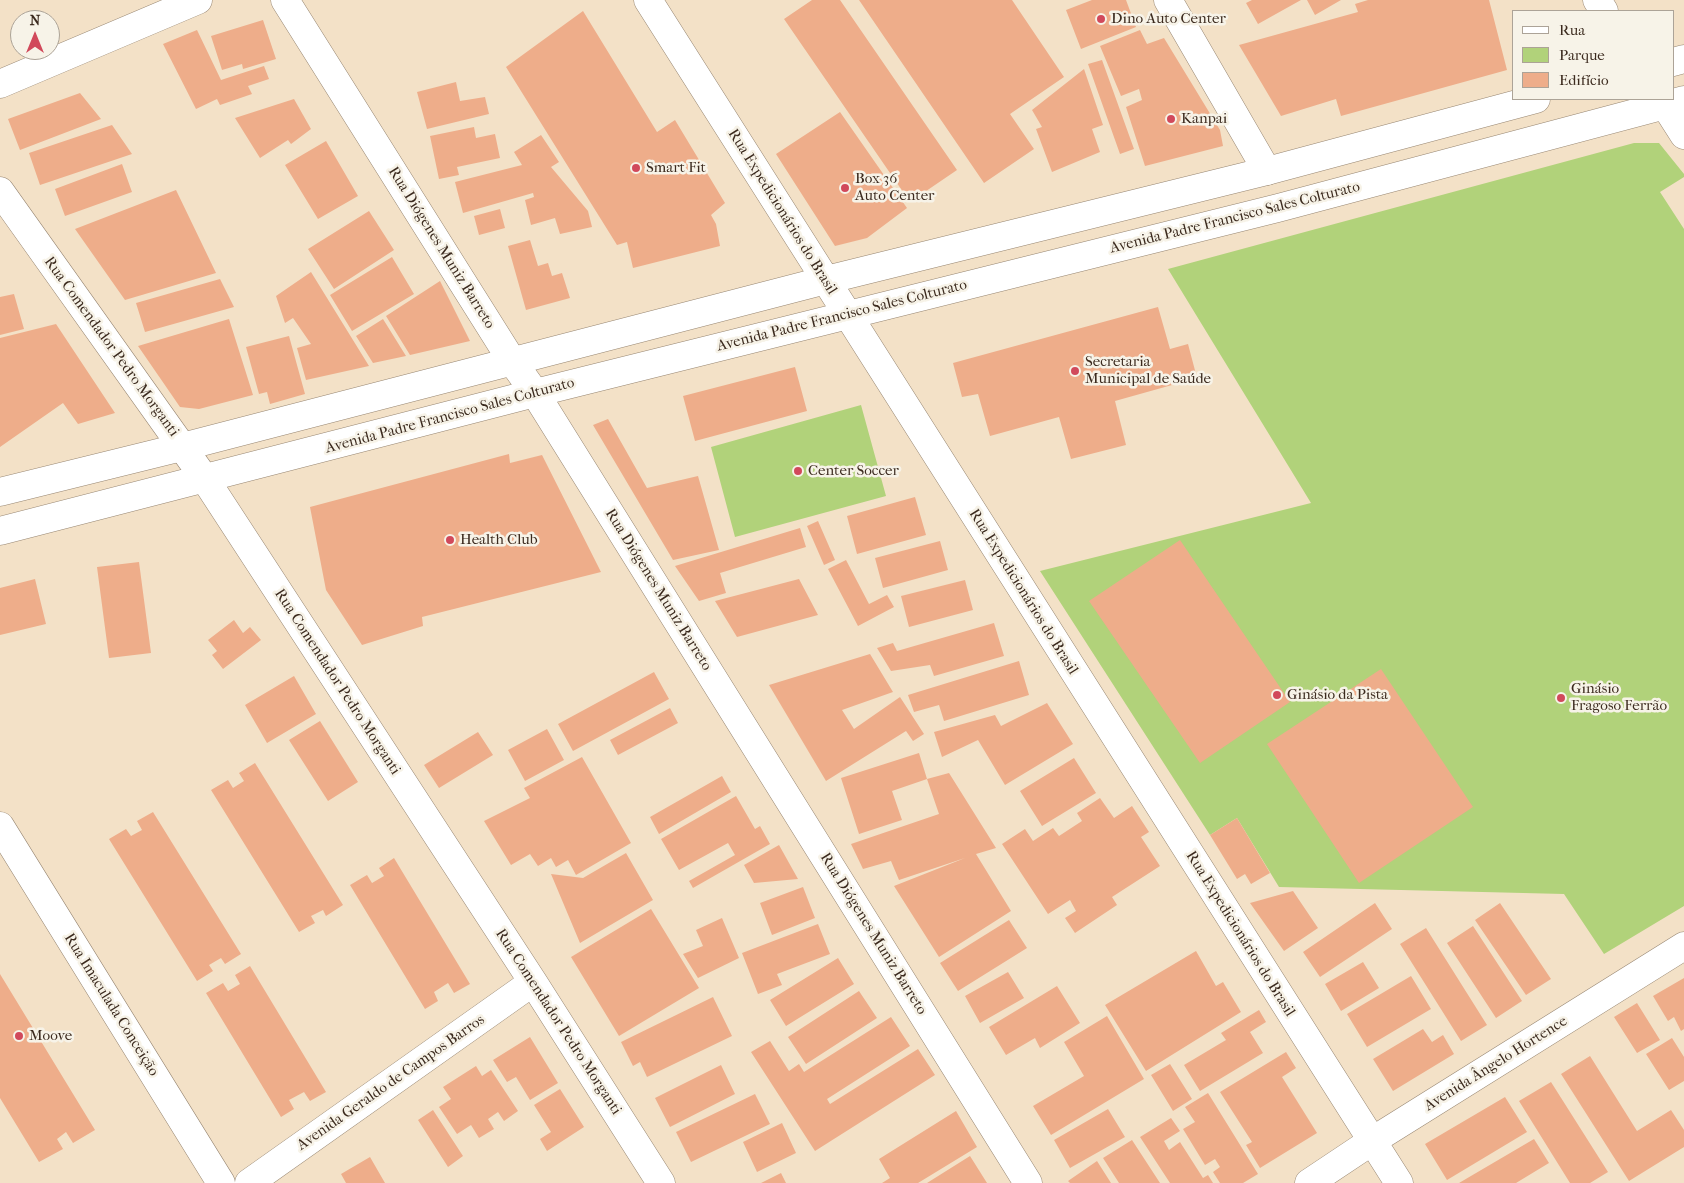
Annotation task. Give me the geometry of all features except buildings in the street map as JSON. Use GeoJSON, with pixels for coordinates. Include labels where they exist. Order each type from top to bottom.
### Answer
{"type":"FeatureCollection","features":[{"type":"Feature","properties":{"kind":"street"},"geometry":{"type":"LineString","coordinates":[[0,84],[198,0]]}},
{"type":"Feature","properties":{"kind":"street","name":"Rua Diógenes Muniz Barreto"},"geometry":{"type":"LineString","coordinates":[[285,0],[512,361],[535,393],[1028,1183]]}},
{"type":"Feature","properties":{"kind":"street","name":"Rua Expedicionários do Brasil"},"geometry":{"type":"LineString","coordinates":[[648,0],[1399,1183]]}},
{"type":"Feature","properties":{"kind":"street"},"geometry":{"type":"LineString","coordinates":[[1168,0],[1267,171],[1278,208]]}},
{"type":"Feature","properties":{"kind":"street"},"geometry":{"type":"LineString","coordinates":[[0,492],[826,280],[1267,171],[1532,100]]}},
{"type":"Feature","properties":{"kind":"street"},"geometry":{"type":"LineString","coordinates":[[1670,101],[1684,135]]}},
{"type":"Feature","properties":{"kind":"street","name":"Avenida Padre Francisco Sales Colturato"},"geometry":{"type":"LineString","coordinates":[[0,532],[535,393],[1278,208],[1670,101]]}},
{"type":"Feature","properties":{"kind":"street","name":"Rua Comendador Pedro Morganti"},"geometry":{"type":"LineString","coordinates":[[0,191],[205,479],[533,982],[660,1183]]}},
{"type":"Feature","properties":{"kind":"street","name":"Rua Imaculada Conceição"},"geometry":{"type":"LineString","coordinates":[[0,826],[221,1183]]}},
{"type":"Feature","properties":{"kind":"street","name":"Avenida Ângelo Hortence"},"geometry":{"type":"LineString","coordinates":[[1308,1183],[1684,946]]}},
{"type":"Feature","properties":{"kind":"street","name":"Avenida Geraldo de Campos Barros"},"geometry":{"type":"LineString","coordinates":[[249,1183],[533,982]]}},
{"type":"Feature","properties":{"kind":"green space","name":"Ginásio Fragoso Ferrão"},"geometry":{"type":"Polygon","coordinates":[[[1634,143],[1659,143],[1684,174],[1684,177],[1660,192],[1684,229],[1684,906],[1604,954],[1564,894],[1279,887],[1237,818],[1210,835],[1040,571],[1311,503],[1168,269],[1634,143]]]}},
{"type":"Feature","properties":{"kind":"green space","name":"Center Soccer"},"geometry":{"type":"Polygon","coordinates":[[[861,405],[886,496],[735,537],[711,447],[861,405]]]}},
{"type":"Feature","properties":{"kind":"place","name":"Dino Auto Center"},"geometry":{"type":"Point","coordinates":[1101,19]}},
{"type":"Feature","properties":{"kind":"place","name":"Kanpai"},"geometry":{"type":"Point","coordinates":[1171,119]}},
{"type":"Feature","properties":{"kind":"place","name":"Smart Fit"},"geometry":{"type":"Point","coordinates":[636,168]}},
{"type":"Feature","properties":{"kind":"place","name":"Box 36 Auto Center"},"geometry":{"type":"Point","coordinates":[845,188]}},
{"type":"Feature","properties":{"kind":"place","name":"Secretaria Municipal de Saúde"},"geometry":{"type":"Point","coordinates":[1075,371]}},
{"type":"Feature","properties":{"kind":"place","name":"Center Soccer"},"geometry":{"type":"Point","coordinates":[798,471]}},
{"type":"Feature","properties":{"kind":"place","name":"Health Club"},"geometry":{"type":"Point","coordinates":[450,540]}},
{"type":"Feature","properties":{"kind":"place","name":"Ginásio da Pista"},"geometry":{"type":"Point","coordinates":[1277,695]}},
{"type":"Feature","properties":{"kind":"place","name":"Ginásio Fragoso Ferrão"},"geometry":{"type":"Point","coordinates":[1561,698]}},
{"type":"Feature","properties":{"kind":"place","name":"Moove"},"geometry":{"type":"Point","coordinates":[19,1036]}}]}
